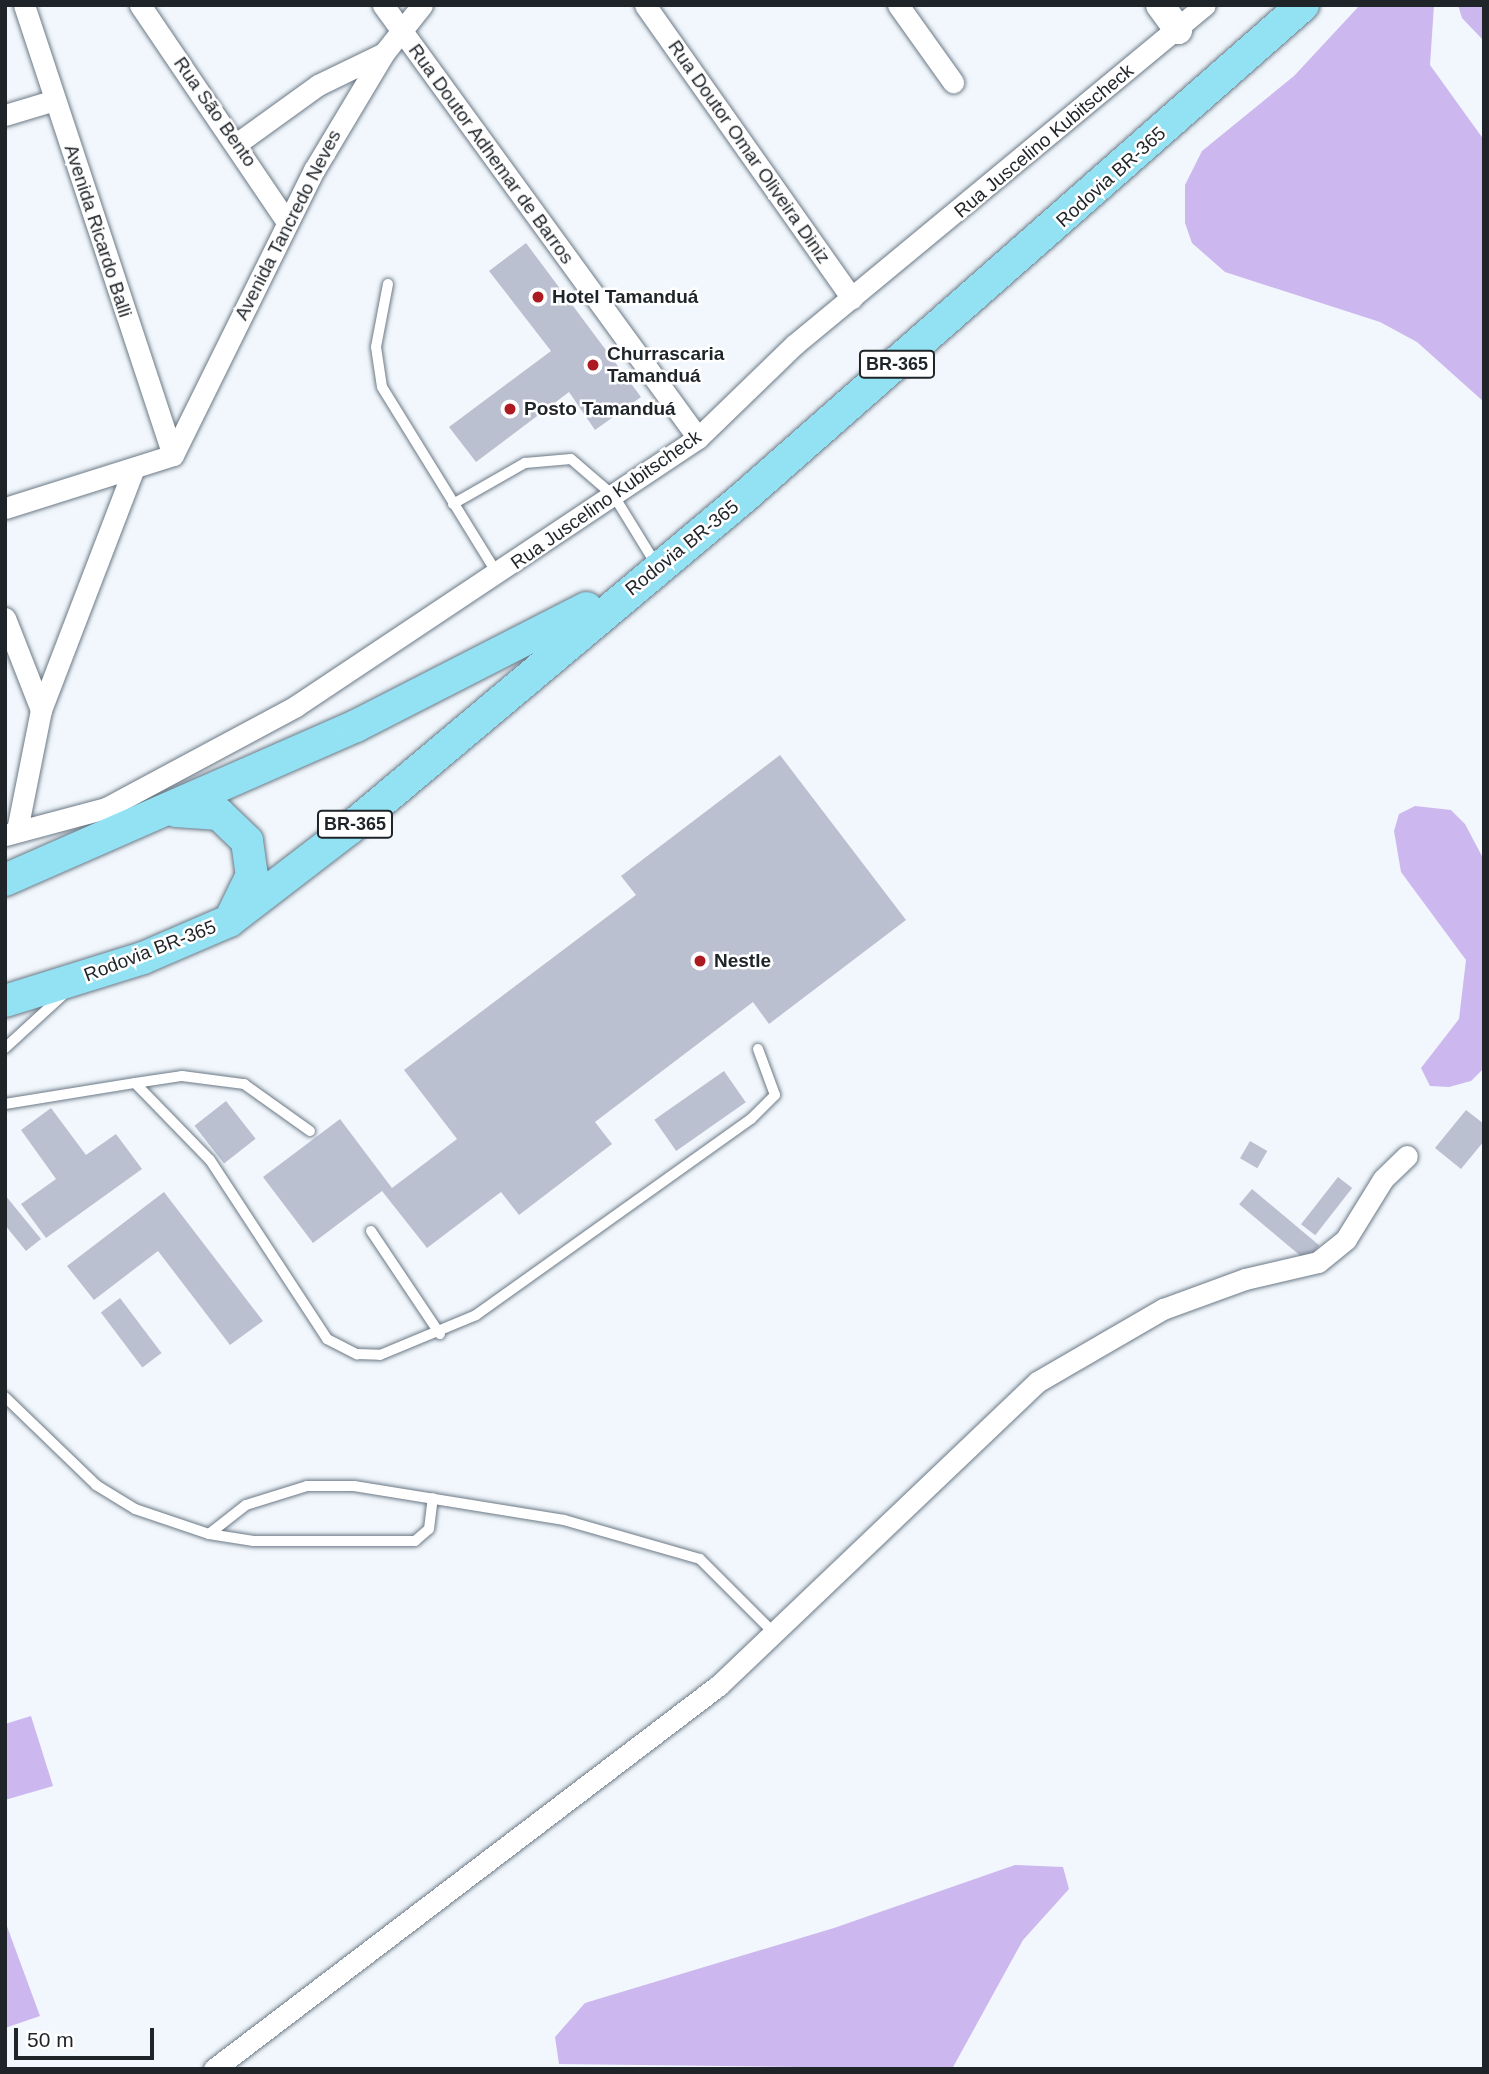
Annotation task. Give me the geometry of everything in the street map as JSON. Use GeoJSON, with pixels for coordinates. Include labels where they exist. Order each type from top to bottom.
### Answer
{"type":"FeatureCollection","features":[{"type":"Feature","properties":{"kind":"main road","name":"Rodovia BR-365"},"geometry":{"type":"LineString","coordinates":[[5,1001],[83,978],[229,921],[350,828],[657,567],[1304,5]]}},
{"type":"Feature","properties":{"kind":"main road","name":"BR-365"},"geometry":{"type":"LineString","coordinates":[[5,880],[170,811],[488,664],[657,567]]}},
{"type":"Feature","properties":{"kind":"main road","name":"BR-365"},"geometry":{"type":"LineString","coordinates":[[170,811],[219,814],[247,841],[252,875],[229,921]]}},
{"type":"Feature","properties":{"kind":"street","name":"Avenida Ricardo Balli"},"geometry":{"type":"LineString","coordinates":[[24,5],[173,455]]}},
{"type":"Feature","properties":{"kind":"street","name":"Rua São Bento"},"geometry":{"type":"LineString","coordinates":[[140,5],[239,142],[287,222]]}},
{"type":"Feature","properties":{"kind":"street","name":"Rua Doutor Adhemar de Barros"},"geometry":{"type":"LineString","coordinates":[[383,5],[698,438]]}},
{"type":"Feature","properties":{"kind":"street","name":"Avenida Tancredo Neves"},"geometry":{"type":"LineString","coordinates":[[173,455],[287,222],[384,53],[422,5]]}},
{"type":"Feature","properties":{"kind":"street","name":"Rua Doutor Omar Oliveira Diniz"},"geometry":{"type":"LineString","coordinates":[[645,5],[852,298]]}},
{"type":"Feature","properties":{"kind":"street"},"geometry":{"type":"LineString","coordinates":[[898,5],[953,82]]}},
{"type":"Feature","properties":{"kind":"street"},"geometry":{"type":"LineString","coordinates":[[1160,5],[1178,30]]}},
{"type":"Feature","properties":{"kind":"street","name":"Rua Juscelino Kubitscheck"},"geometry":{"type":"LineString","coordinates":[[11,832],[106,808],[174,775],[296,706],[498,575],[698,438],[852,298],[1205,5]]}},
{"type":"Feature","properties":{"kind":"street"},"geometry":{"type":"LineString","coordinates":[[239,142],[318,85],[384,53]]}},
{"type":"Feature","properties":{"kind":"street"},"geometry":{"type":"LineString","coordinates":[[5,115],[55,100]]}},
{"type":"Feature","properties":{"kind":"street"},"geometry":{"type":"LineString","coordinates":[[5,508],[173,455]]}},
{"type":"Feature","properties":{"kind":"street"},"geometry":{"type":"LineString","coordinates":[[11,832],[41,710],[134,468]]}},
{"type":"Feature","properties":{"kind":"street"},"geometry":{"type":"LineString","coordinates":[[5,618],[41,710]]}},
{"type":"Feature","properties":{"kind":"street"},"geometry":{"type":"LineString","coordinates":[[214,2069],[719,1685],[1037,1382],[1163,1310],[1245,1279],[1318,1262],[1346,1239],[1383,1179],[1406,1156]]}},
{"type":"Feature","properties":{"kind":"lane"},"geometry":{"type":"LineString","coordinates":[[388,284],[376,347],[382,387],[498,575]]}},
{"type":"Feature","properties":{"kind":"lane"},"geometry":{"type":"LineString","coordinates":[[453,504],[544,457],[587,467],[614,496],[657,567]]}},
{"type":"Feature","properties":{"kind":"lane"},"geometry":{"type":"LineString","coordinates":[[5,1048],[83,978]]}},
{"type":"Feature","properties":{"kind":"lane"},"geometry":{"type":"LineString","coordinates":[[135,1083],[210,1160],[327,1339],[357,1354],[380,1355],[440,1334],[769,1104],[775,1088],[758,1049]]}},
{"type":"Feature","properties":{"kind":"lane"},"geometry":{"type":"LineString","coordinates":[[5,1104],[182,1076],[244,1084],[310,1130]]}},
{"type":"Feature","properties":{"kind":"lane"},"geometry":{"type":"LineString","coordinates":[[371,1231],[440,1334]]}},
{"type":"Feature","properties":{"kind":"lane"},"geometry":{"type":"LineString","coordinates":[[5,1397],[96,1485],[135,1509],[209,1534],[253,1541],[415,1541],[429,1529],[433,1499]]}},
{"type":"Feature","properties":{"kind":"lane"},"geometry":{"type":"LineString","coordinates":[[209,1534],[246,1505],[307,1486],[433,1499],[564,1520],[682,1551],[712,1567],[775,1634]]}},
{"type":"Feature","properties":{"kind":"shaded area"},"geometry":{"type":"Polygon","coordinates":[[[1360,5],[1434,5],[1430,65],[1484,140],[1484,402],[1417,342],[1380,322],[1225,272],[1192,243],[1185,223],[1185,185],[1202,151],[1294,76],[1360,5]]]}},
{"type":"Feature","properties":{"kind":"shaded area"},"geometry":{"type":"Polygon","coordinates":[[[1458,5],[1484,5],[1484,41],[1462,18],[1458,5]]]}},
{"type":"Feature","properties":{"kind":"shaded area"},"geometry":{"type":"Polygon","coordinates":[[[1415,806],[1451,810],[1465,824],[1484,860],[1484,1068],[1471,1081],[1449,1087],[1430,1086],[1421,1068],[1459,1019],[1466,960],[1401,872],[1394,831],[1399,814],[1415,806]]]}},
{"type":"Feature","properties":{"kind":"shaded area"},"geometry":{"type":"Polygon","coordinates":[[[31,1716],[53,1786],[5,1800],[5,1724],[31,1716]]]}},
{"type":"Feature","properties":{"kind":"shaded area"},"geometry":{"type":"Polygon","coordinates":[[[1015,1865],[1063,1867],[1069,1889],[1023,1940],[952,2069],[559,2064],[555,2037],[585,2003],[834,1928],[1015,1865]]]}},
{"type":"Feature","properties":{"kind":"shaded area"},"geometry":{"type":"Polygon","coordinates":[[[5,1921],[40,2016],[5,2028],[5,1921]]]}},
{"type":"Feature","properties":{"kind":"building"},"geometry":{"type":"Polygon","coordinates":[[[526,243],[641,397],[595,430],[569,392],[476,462],[449,427],[551,351],[489,271],[526,243]]]}},
{"type":"Feature","properties":{"kind":"building","name":"Nestle"},"geometry":{"type":"Polygon","coordinates":[[[780,755],[906,920],[769,1024],[753,1002],[595,1122],[612,1144],[519,1215],[501,1192],[427,1248],[382,1191],[313,1243],[263,1177],[340,1119],[392,1188],[457,1139],[404,1070],[636,895],[621,876],[780,755]]]}},
{"type":"Feature","properties":{"kind":"building"},"geometry":{"type":"Polygon","coordinates":[[[724,1071],[746,1102],[676,1151],[654,1120],[724,1071]]]}},
{"type":"Feature","properties":{"kind":"building"},"geometry":{"type":"Polygon","coordinates":[[[226,1101],[256,1139],[224,1163],[194,1126],[226,1101]]]}},
{"type":"Feature","properties":{"kind":"building"},"geometry":{"type":"Polygon","coordinates":[[[51,1108],[86,1155],[116,1134],[142,1169],[46,1238],[21,1204],[56,1179],[21,1130],[51,1108]]]}},
{"type":"Feature","properties":{"kind":"building"},"geometry":{"type":"Polygon","coordinates":[[[1466,1110],[1484,1124],[1484,1141],[1461,1169],[1435,1148],[1466,1110]]]}},
{"type":"Feature","properties":{"kind":"building"},"geometry":{"type":"Polygon","coordinates":[[[1250,1141],[1267,1151],[1257,1168],[1240,1158],[1250,1141]]]}},
{"type":"Feature","properties":{"kind":"building"},"geometry":{"type":"Polygon","coordinates":[[[1338,1177],[1352,1188],[1315,1235],[1301,1224],[1338,1177]]]}},
{"type":"Feature","properties":{"kind":"building"},"geometry":{"type":"Polygon","coordinates":[[[1252,1189],[1319,1246],[1307,1261],[1239,1204],[1252,1189]]]}},
{"type":"Feature","properties":{"kind":"building"},"geometry":{"type":"Polygon","coordinates":[[[164,1192],[263,1321],[230,1345],[158,1251],[94,1300],[67,1266],[164,1192]]]}},
{"type":"Feature","properties":{"kind":"building"},"geometry":{"type":"Polygon","coordinates":[[[5,1195],[41,1239],[26,1251],[5,1225],[5,1195]]]}},
{"type":"Feature","properties":{"kind":"building"},"geometry":{"type":"Polygon","coordinates":[[[120,1298],[162,1353],[142,1368],[101,1312],[120,1298]]]}},
{"type":"Feature","properties":{"kind":"place","name":"Hotel Tamanduá"},"geometry":{"type":"Point","coordinates":[538,297]}},
{"type":"Feature","properties":{"kind":"place","name":"Churrascaria Tamanduá"},"geometry":{"type":"Point","coordinates":[593,365]}},
{"type":"Feature","properties":{"kind":"place","name":"Posto Tamanduá"},"geometry":{"type":"Point","coordinates":[510,409]}},
{"type":"Feature","properties":{"kind":"place","name":"Nestle"},"geometry":{"type":"Point","coordinates":[700,961]}}]}
